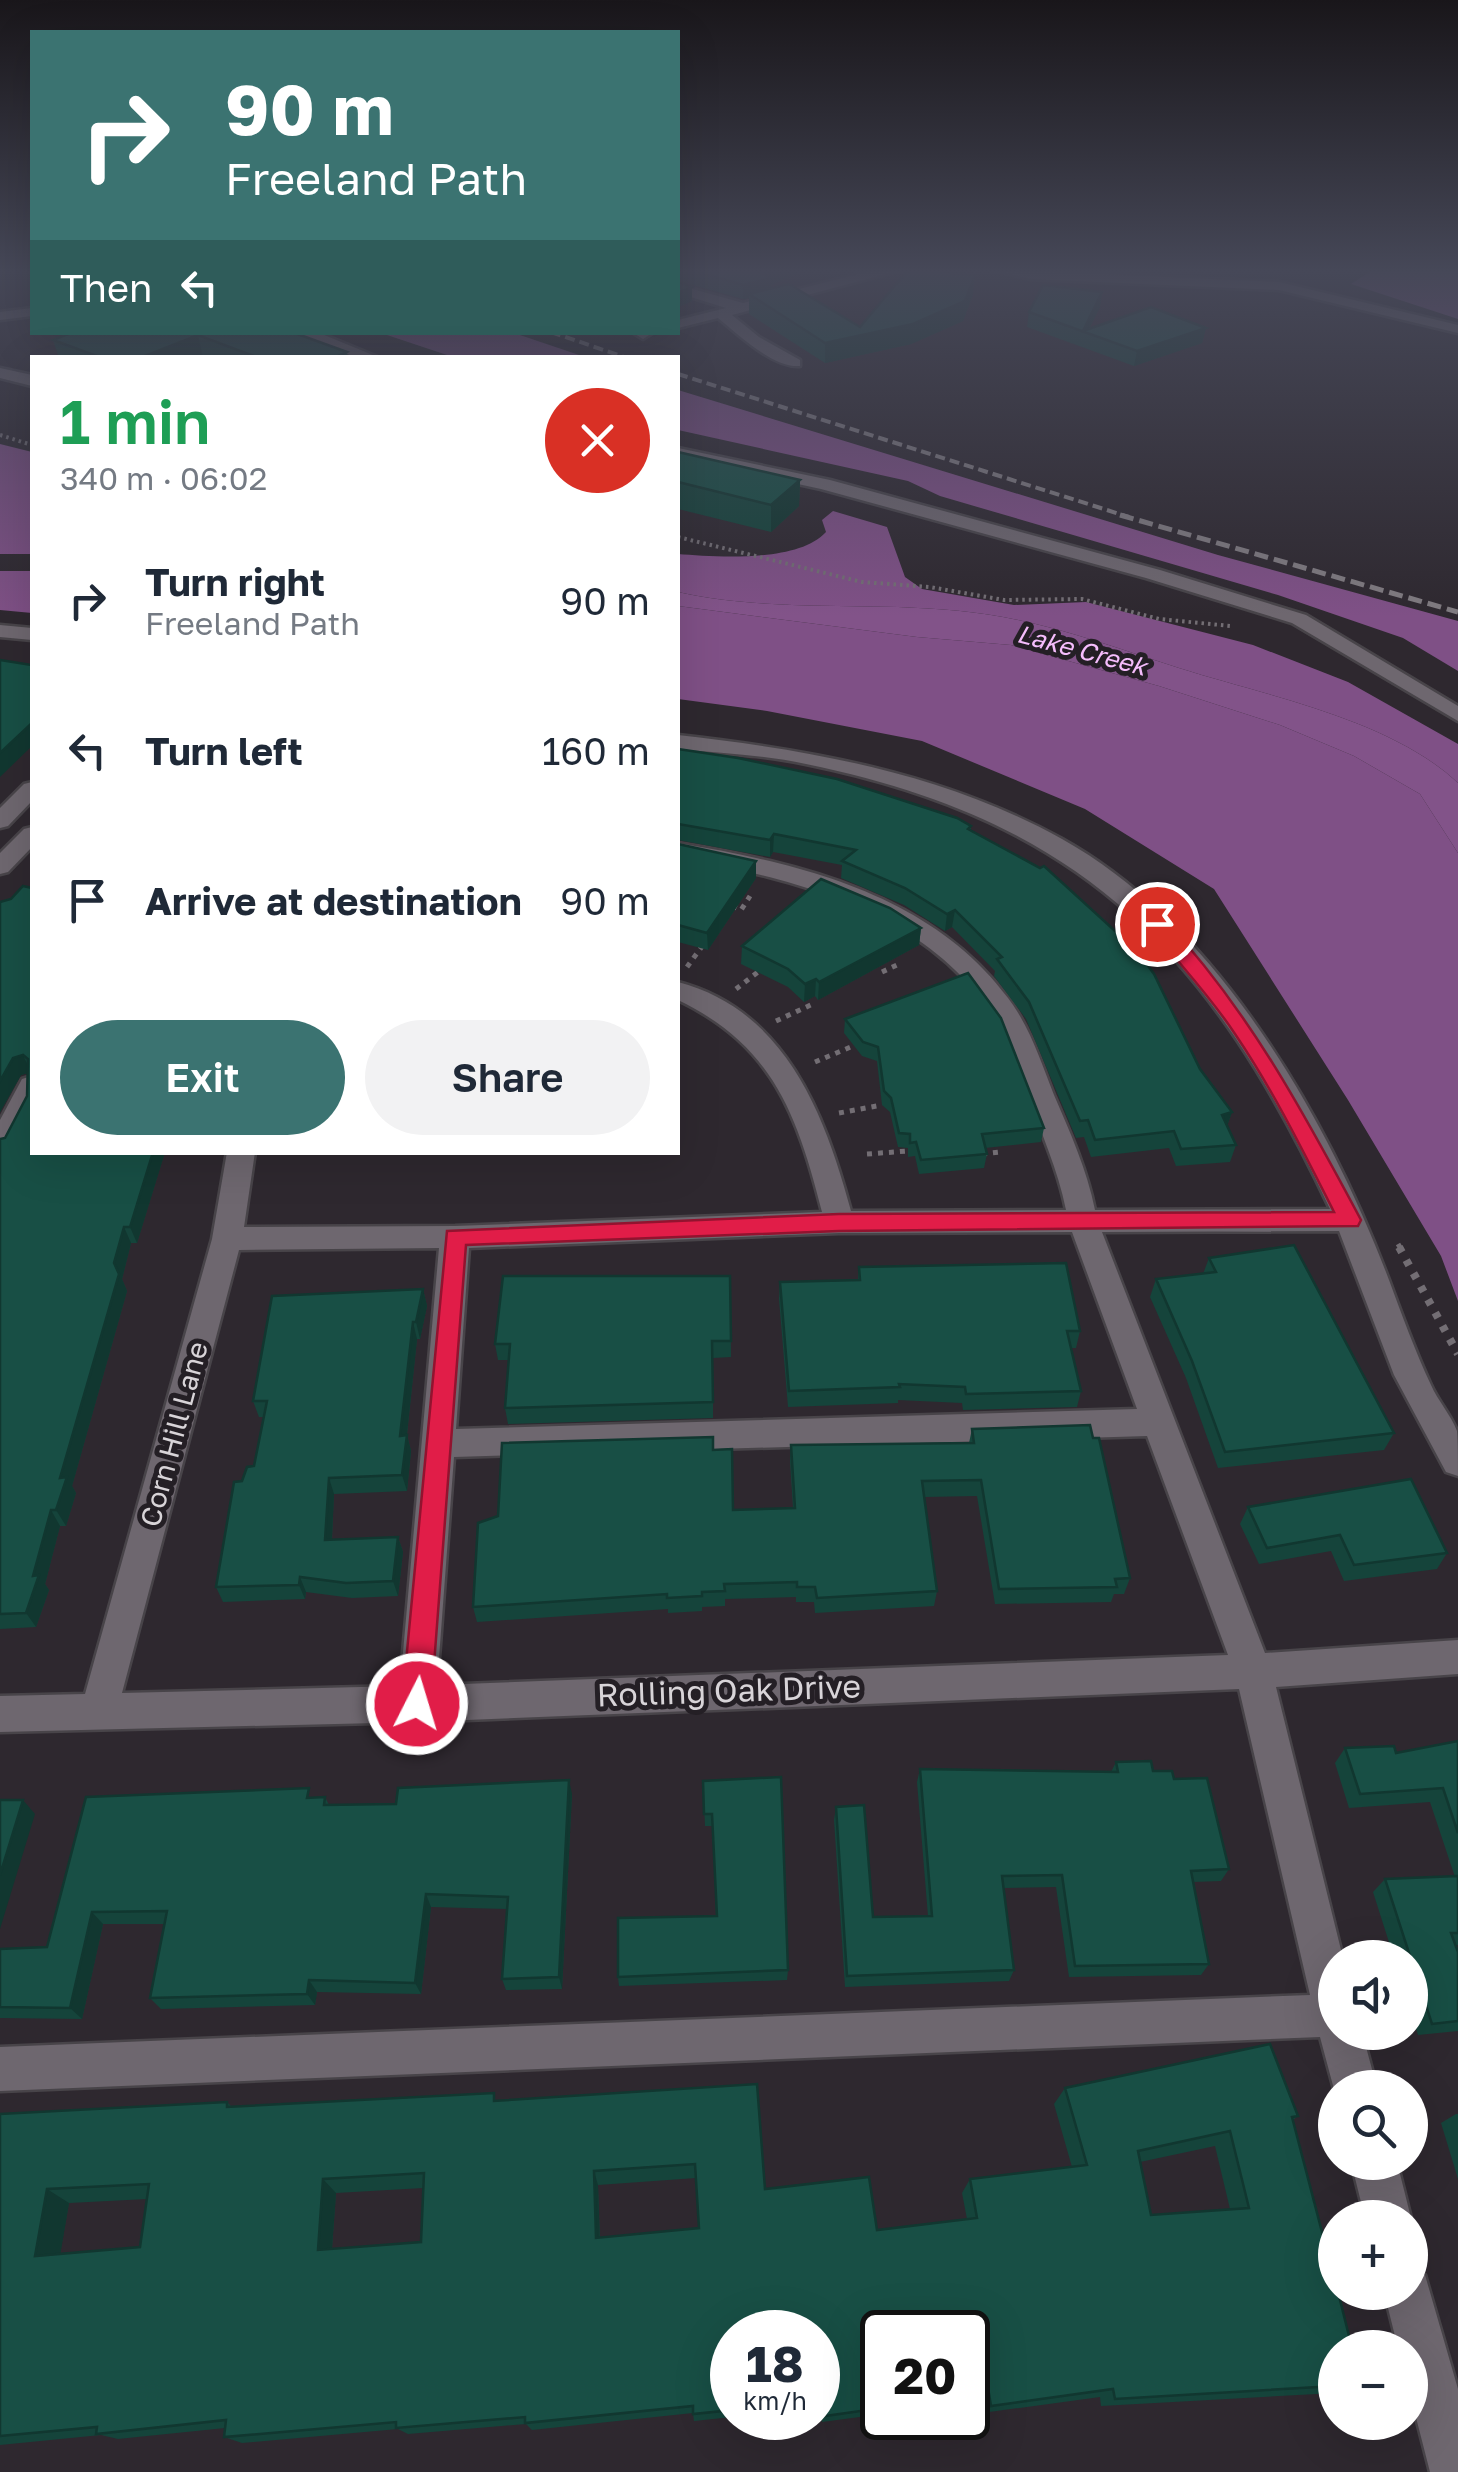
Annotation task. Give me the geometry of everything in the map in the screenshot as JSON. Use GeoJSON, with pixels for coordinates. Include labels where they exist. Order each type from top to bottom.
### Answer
{"type":"FeatureCollection","features":[{"type":"Feature","properties":{"kind":"street"},"geometry":{"type":"LineString","coordinates":[[680,453],[824,484],[1153,574],[1299,619],[1458,716]]}},
{"type":"Feature","properties":{"kind":"street"},"geometry":{"type":"LineString","coordinates":[[0,631],[29,633]]}},
{"type":"Feature","properties":{"kind":"street"},"geometry":{"type":"LineString","coordinates":[[0,652],[29,633]]}},
{"type":"Feature","properties":{"kind":"street"},"geometry":{"type":"LineString","coordinates":[[680,742],[805,757],[915,787],[984,811],[1086,865],[1157,924],[1195,964],[1286,1099],[1350,1220],[1420,1396],[1458,1462]]}},
{"type":"Feature","properties":{"kind":"street"},"geometry":{"type":"LineString","coordinates":[[0,820],[30,792]]}},
{"type":"Feature","properties":{"kind":"street"},"geometry":{"type":"LineString","coordinates":[[11,860],[30,836]]}},
{"type":"Feature","properties":{"kind":"street"},"geometry":{"type":"LineString","coordinates":[[680,850],[773,867],[854,892],[944,946],[986,987],[1017,1035],[1068,1160],[1082,1219],[1253,1671],[1318,1942]]}},
{"type":"Feature","properties":{"kind":"street"},"geometry":{"type":"LineString","coordinates":[[680,981],[740,1020],[779,1062],[816,1133],[839,1222]]}},
{"type":"Feature","properties":{"kind":"street"},"geometry":{"type":"LineString","coordinates":[[0,1146],[30,1090]]}},
{"type":"Feature","properties":{"kind":"street","name":"Corn Hill Lane"},"geometry":{"type":"LineString","coordinates":[[98,1714],[227,1239],[241,1155]]}},
{"type":"Feature","properties":{"kind":"street"},"geometry":{"type":"LineString","coordinates":[[227,1239],[456,1237],[839,1222],[1350,1220]]}},
{"type":"Feature","properties":{"kind":"street"},"geometry":{"type":"LineString","coordinates":[[417,1704],[456,1237]]}},
{"type":"Feature","properties":{"kind":"street"},"geometry":{"type":"LineString","coordinates":[[441,1443],[1159,1422]]}},
{"type":"Feature","properties":{"kind":"street","name":"Rolling Oak Drive"},"geometry":{"type":"LineString","coordinates":[[0,1714],[417,1704],[1253,1671],[1458,1657]]}},
{"type":"Feature","properties":{"kind":"street"},"geometry":{"type":"LineString","coordinates":[[0,2069],[1318,2014]]}},
{"type":"Feature","properties":{"kind":"street"},"geometry":{"type":"LineString","coordinates":[[1413,2310],[1455,2472]]}},
{"type":"Feature","properties":{"kind":"path"},"geometry":{"type":"LineString","coordinates":[[0,435],[30,443]]}},
{"type":"Feature","properties":{"kind":"path"},"geometry":{"type":"LineString","coordinates":[[680,537],[862,582],[930,587],[1004,600],[1082,598],[1159,620],[1247,627]]}},
{"type":"Feature","properties":{"kind":"path"},"geometry":{"type":"LineString","coordinates":[[726,907],[741,910],[750,896]]}},
{"type":"Feature","properties":{"kind":"path"},"geometry":{"type":"LineString","coordinates":[[680,981],[702,945]]}},
{"type":"Feature","properties":{"kind":"path"},"geometry":{"type":"LineString","coordinates":[[882,972],[897,965]]}},
{"type":"Feature","properties":{"kind":"path"},"geometry":{"type":"LineString","coordinates":[[732,993],[758,972]]}},
{"type":"Feature","properties":{"kind":"path"},"geometry":{"type":"LineString","coordinates":[[775,1021],[816,1003]]}},
{"type":"Feature","properties":{"kind":"path"},"geometry":{"type":"LineString","coordinates":[[816,1062],[854,1046]]}},
{"type":"Feature","properties":{"kind":"path"},"geometry":{"type":"LineString","coordinates":[[839,1112],[882,1105]]}},
{"type":"Feature","properties":{"kind":"path"},"geometry":{"type":"LineString","coordinates":[[867,1154],[908,1151]]}},
{"type":"Feature","properties":{"kind":"path"},"geometry":{"type":"LineString","coordinates":[[980,1154],[1000,1152]]}},
{"type":"Feature","properties":{"kind":"path"},"geometry":{"type":"LineString","coordinates":[[1390,1230],[1458,1354]]}},
{"type":"Feature","properties":{"kind":"shaded area"},"geometry":{"type":"Polygon","coordinates":[[[680,391],[1218,555],[1458,621],[1458,671],[1403,638],[1278,595],[940,496],[908,481],[680,430],[680,391]]]}},
{"type":"Feature","properties":{"kind":"shaded area"},"geometry":{"type":"Polygon","coordinates":[[[0,444],[30,452],[30,554],[0,554],[0,444]]]}},
{"type":"Feature","properties":{"kind":"shaded area"},"geometry":{"type":"Polygon","coordinates":[[[833,511],[887,527],[905,577],[922,589],[1014,605],[1086,602],[1253,645],[1348,682],[1458,744],[1458,783],[1430,761],[1363,726],[1048,627],[963,611],[759,603],[680,592],[680,554],[756,556],[796,549],[826,532],[822,520],[833,511]]]}},
{"type":"Feature","properties":{"kind":"shaded area"},"geometry":{"type":"Polygon","coordinates":[[[0,571],[30,571],[30,613],[0,610],[0,571]]]}},
{"type":"Feature","properties":{"kind":"shaded area"},"geometry":{"type":"Polygon","coordinates":[[[680,606],[1011,645],[1280,725],[1354,756],[1420,794],[1458,853],[1458,1301],[1441,1256],[1214,889],[1085,809],[922,741],[767,711],[680,699],[680,606]]]}},
{"type":"Feature","properties":{"kind":"water","name":"Lake Creek"},"geometry":{"type":"Polygon","coordinates":[[[680,592],[759,603],[922,608],[1003,617],[1070,633],[1326,712],[1398,742],[1458,783],[1458,853],[1420,794],[1354,756],[1280,725],[1011,645],[680,606],[680,592]]]}},
{"type":"Feature","properties":{"kind":"building"},"geometry":{"type":"Polygon","coordinates":[[[680,452],[800,480],[771,505],[680,482],[680,452]]]}},
{"type":"Feature","properties":{"kind":"building"},"geometry":{"type":"Polygon","coordinates":[[[0,660],[30,665],[30,725],[0,753],[0,660]]]}},
{"type":"Feature","properties":{"kind":"building"},"geometry":{"type":"Polygon","coordinates":[[[680,749],[837,779],[957,818],[971,826],[968,829],[1040,868],[1044,866],[1137,951],[1154,974],[1200,1069],[1232,1112],[1222,1115],[1236,1145],[1181,1149],[1174,1131],[1095,1140],[1088,1120],[1080,1121],[1029,1002],[997,959],[1002,957],[955,910],[947,914],[905,888],[842,861],[856,850],[774,834],[770,840],[680,824],[680,749]]]}},
{"type":"Feature","properties":{"kind":"building"},"geometry":{"type":"Polygon","coordinates":[[[680,844],[756,861],[707,933],[680,926],[680,844]]]}},
{"type":"Feature","properties":{"kind":"building"},"geometry":{"type":"Polygon","coordinates":[[[821,879],[890,908],[921,928],[819,982],[816,979],[805,984],[788,969],[742,946],[821,879]]]}},
{"type":"Feature","properties":{"kind":"building"},"geometry":{"type":"Polygon","coordinates":[[[23,886],[30,888],[30,1155],[152,1155],[130,1227],[124,1227],[114,1263],[119,1274],[60,1478],[67,1477],[56,1510],[51,1510],[33,1576],[39,1575],[26,1613],[0,1614],[0,1139],[5,1138],[27,1096],[28,1059],[23,1055],[13,1058],[0,1081],[0,902],[11,899],[23,886]]]}},
{"type":"Feature","properties":{"kind":"building"},"geometry":{"type":"Polygon","coordinates":[[[968,973],[1001,1018],[1044,1128],[982,1134],[987,1154],[921,1160],[916,1142],[910,1143],[910,1134],[899,1133],[891,1098],[884,1091],[878,1047],[863,1042],[845,1019],[968,973]]]}},
{"type":"Feature","properties":{"kind":"building"},"geometry":{"type":"Polygon","coordinates":[[[1294,1245],[1394,1433],[1225,1452],[1192,1361],[1156,1279],[1216,1272],[1209,1258],[1294,1245]]]}},
{"type":"Feature","properties":{"kind":"building"},"geometry":{"type":"Polygon","coordinates":[[[1066,1263],[1080,1331],[1067,1331],[1081,1391],[966,1394],[965,1387],[899,1384],[900,1387],[789,1391],[780,1282],[860,1280],[859,1267],[1066,1263]]]}},
{"type":"Feature","properties":{"kind":"building"},"geometry":{"type":"Polygon","coordinates":[[[503,1276],[730,1276],[731,1341],[712,1341],[713,1402],[505,1408],[510,1344],[495,1344],[503,1276]]]}},
{"type":"Feature","properties":{"kind":"building"},"geometry":{"type":"Polygon","coordinates":[[[423,1289],[413,1322],[400,1436],[407,1435],[402,1475],[329,1478],[325,1540],[398,1537],[393,1581],[346,1583],[300,1577],[299,1585],[216,1587],[234,1482],[242,1481],[247,1467],[254,1466],[267,1401],[253,1401],[272,1296],[423,1289]]]}},
{"type":"Feature","properties":{"kind":"building"},"geometry":{"type":"Polygon","coordinates":[[[1090,1425],[1093,1438],[1099,1438],[1130,1578],[1115,1579],[1117,1587],[999,1589],[981,1480],[922,1481],[937,1591],[817,1598],[815,1587],[797,1587],[797,1582],[724,1584],[725,1591],[702,1592],[702,1596],[667,1598],[667,1594],[473,1607],[478,1523],[498,1516],[502,1443],[713,1437],[713,1450],[732,1449],[733,1510],[795,1508],[791,1445],[974,1443],[972,1429],[1090,1425]]]}},
{"type":"Feature","properties":{"kind":"building"},"geometry":{"type":"Polygon","coordinates":[[[1411,1479],[1447,1553],[1354,1565],[1340,1535],[1267,1548],[1248,1507],[1411,1479]]]}},
{"type":"Feature","properties":{"kind":"building"},"geometry":{"type":"Polygon","coordinates":[[[1458,1741],[1458,1833],[1443,1788],[1360,1794],[1345,1748],[1394,1746],[1396,1753],[1458,1741]]]}},
{"type":"Feature","properties":{"kind":"building"},"geometry":{"type":"Polygon","coordinates":[[[1151,1761],[1153,1771],[1172,1771],[1174,1779],[1207,1778],[1229,1869],[1191,1871],[1209,1964],[1075,1966],[1062,1875],[1002,1876],[1014,1970],[847,1976],[836,1807],[864,1805],[873,1917],[932,1916],[920,1769],[1118,1772],[1116,1762],[1151,1761]]]}},
{"type":"Feature","properties":{"kind":"building"},"geometry":{"type":"Polygon","coordinates":[[[781,1777],[788,1970],[618,1977],[618,1918],[717,1916],[712,1814],[704,1814],[703,1781],[781,1777]]]}},
{"type":"Feature","properties":{"kind":"building"},"geometry":{"type":"Polygon","coordinates":[[[569,1780],[559,1977],[502,1979],[508,1897],[426,1894],[415,1983],[309,1980],[307,1994],[150,1998],[167,1911],[92,1912],[70,2008],[0,2007],[0,1949],[47,1947],[86,1797],[309,1788],[307,1798],[325,1797],[324,1805],[396,1804],[398,1788],[569,1780]]]}},
{"type":"Feature","properties":{"kind":"building"},"geometry":{"type":"Polygon","coordinates":[[[0,1800],[23,1800],[0,1875],[0,1800]]]}},
{"type":"Feature","properties":{"kind":"building"},"geometry":{"type":"Polygon","coordinates":[[[1458,1876],[1458,1933],[1451,1933],[1458,1952],[1458,2021],[1432,2024],[1428,2012],[1428,1940],[1405,1940],[1385,1879],[1458,1876]]]}},
{"type":"Feature","properties":{"kind":"building"},"geometry":{"type":"Polygon","coordinates":[[[1270,2044],[1298,2116],[1292,2117],[1318,2217],[1318,2310],[1342,2310],[1348,2330],[1318,2330],[1318,2387],[1115,2399],[1113,2389],[991,2406],[990,2310],[860,2310],[860,2411],[840,2414],[840,2310],[710,2310],[710,2412],[693,2414],[693,2406],[525,2423],[525,2417],[396,2428],[396,2422],[224,2437],[226,2420],[96,2434],[97,2427],[0,2436],[0,2114],[494,2093],[494,2101],[757,2084],[765,2189],[869,2177],[877,2230],[977,2218],[970,2179],[1087,2165],[1065,2088],[1270,2044]],[[1230,2131],[1138,2151],[1151,2215],[1249,2208],[1230,2131]],[[695,2164],[594,2171],[596,2238],[699,2228],[695,2164]],[[424,2173],[323,2179],[318,2250],[421,2242],[424,2173]],[[149,2184],[47,2189],[35,2256],[140,2247],[149,2184]]]}},
{"type":"Feature","properties":{"kind":"railway"},"geometry":{"type":"LineString","coordinates":[[711,384],[1129,517]]}},
{"type":"Feature","properties":{"kind":"railway"},"geometry":{"type":"LineString","coordinates":[[1120,515],[1458,612]]}},
{"type":"Feature","properties":{"kind":"route"},"geometry":{"type":"LineString","coordinates":[[417,1704],[456,1237],[839,1222],[1350,1220],[1286,1099],[1243,1030],[1195,964],[1157,924]]}}]}
